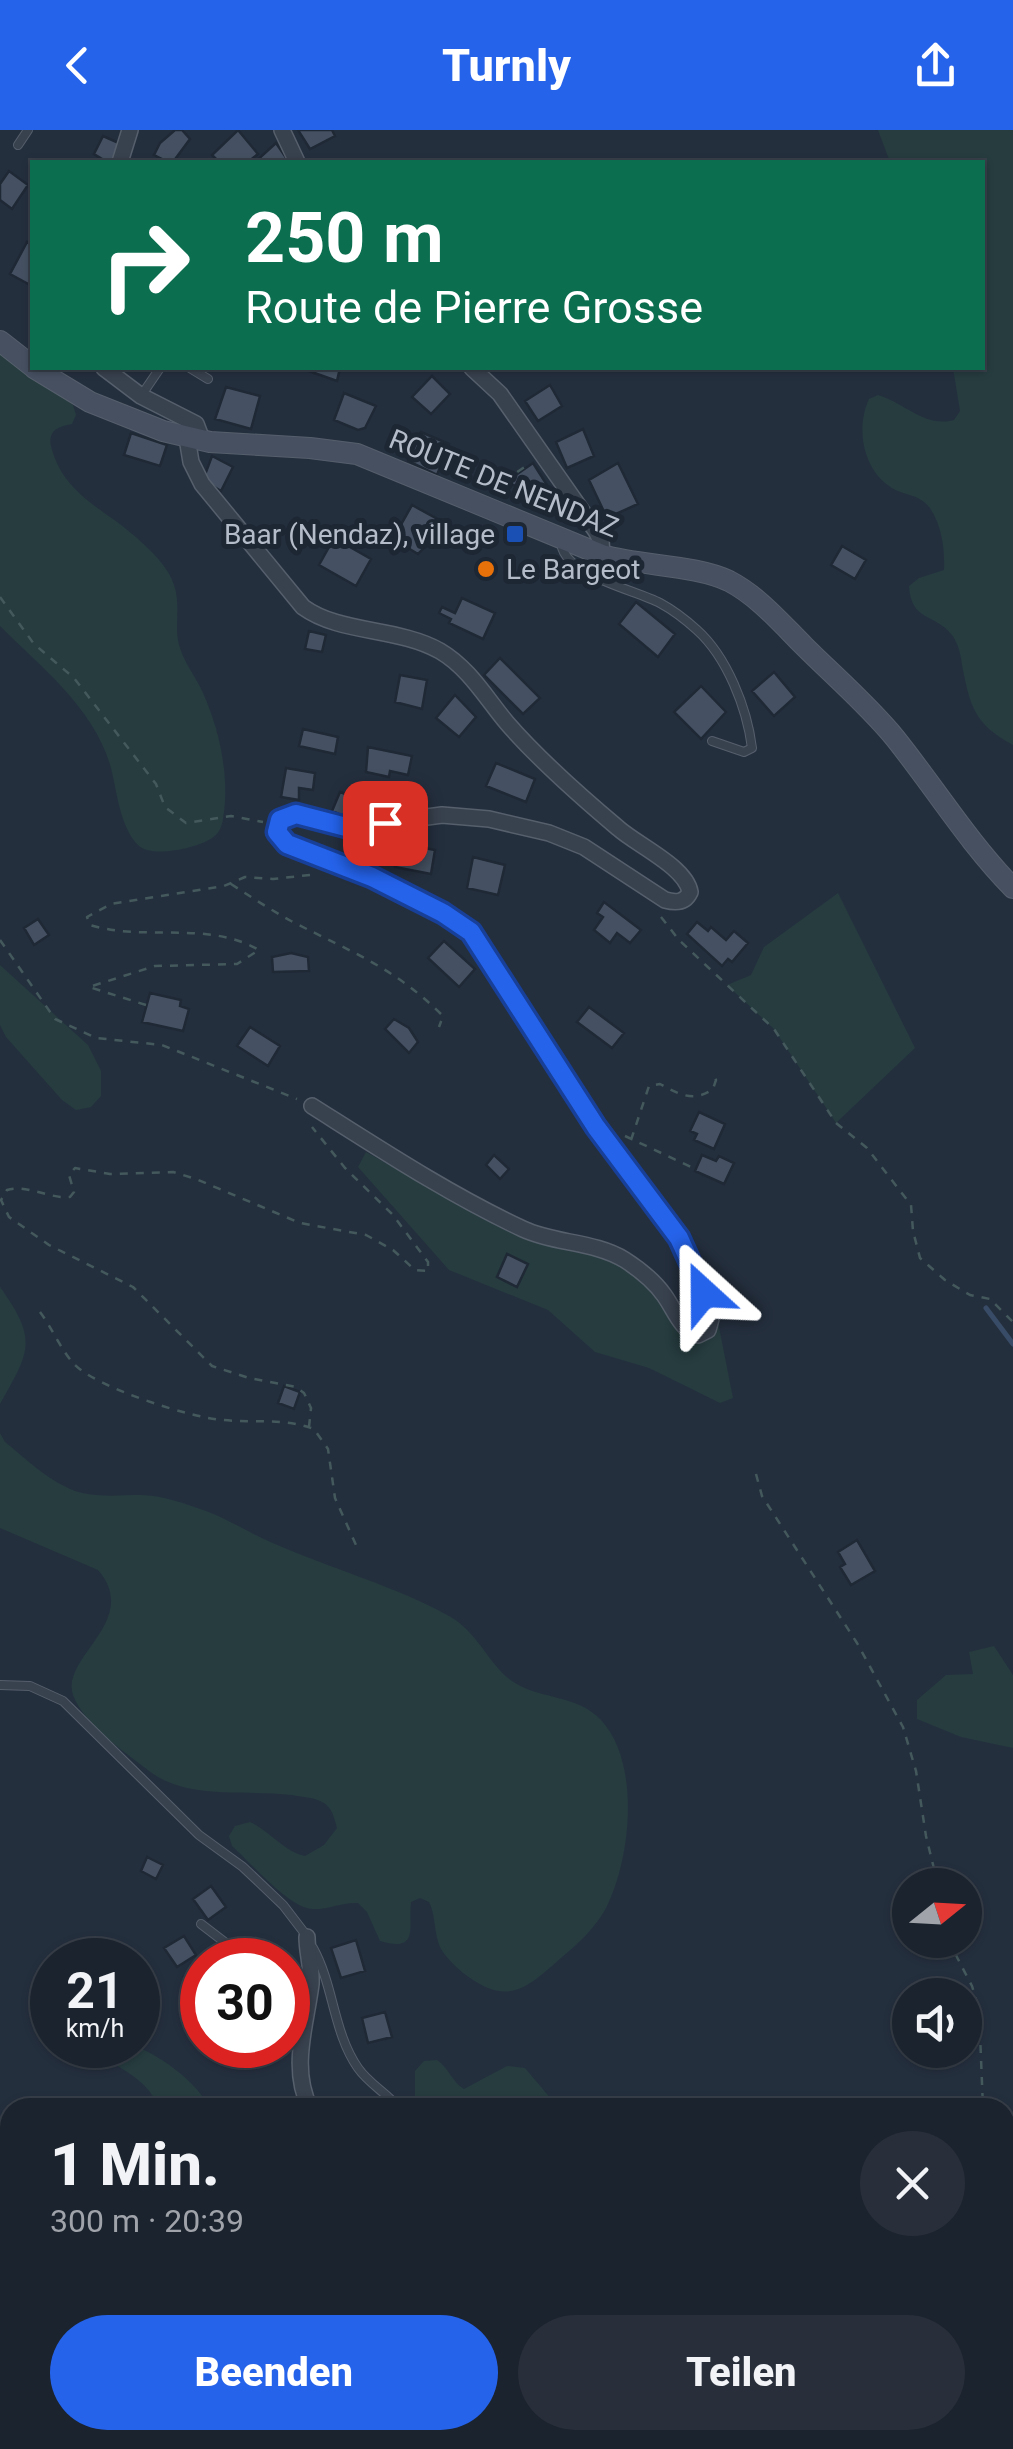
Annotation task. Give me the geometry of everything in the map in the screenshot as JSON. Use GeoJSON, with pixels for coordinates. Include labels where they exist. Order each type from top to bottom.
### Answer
{"type":"FeatureCollection","features":[{"type":"Feature","properties":{"kind":"main road","name":"ROUTE DE NENDAZ"},"geometry":{"type":"LineString","coordinates":[[0,341],[30,365]]}},
{"type":"Feature","properties":{"kind":"main road","name":"ROUTE DE NENDAZ"},"geometry":{"type":"LineString","coordinates":[[38,370],[109,411],[195,439],[357,454],[602,555],[712,574],[743,589],[883,724],[952,818],[1013,888]]}},
{"type":"Feature","properties":{"kind":"street"},"geometry":{"type":"LineString","coordinates":[[121,160],[130,130]]}},
{"type":"Feature","properties":{"kind":"street"},"geometry":{"type":"LineString","coordinates":[[282,130],[296,160]]}},
{"type":"Feature","properties":{"kind":"street"},"geometry":{"type":"LineString","coordinates":[[107,370],[141,396],[196,424],[191,462],[202,484],[298,602],[326,620],[398,634],[451,658],[528,744],[618,828],[682,875],[690,888],[684,900],[666,900],[574,842],[489,819],[442,814],[352,827],[292,814],[278,825],[278,836],[287,844],[372,877],[443,913],[471,932],[596,1127],[679,1238],[700,1279],[710,1325],[702,1334],[687,1330],[664,1294],[624,1260],[602,1249],[524,1230],[377,1148],[312,1106]]}},
{"type":"Feature","properties":{"kind":"street"},"geometry":{"type":"LineString","coordinates":[[474,370],[500,394],[596,531],[602,541],[602,555]]}},
{"type":"Feature","properties":{"kind":"street"},"geometry":{"type":"LineString","coordinates":[[310,1957],[310,1983]]}},
{"type":"Feature","properties":{"kind":"street"},"geometry":{"type":"LineString","coordinates":[[300,2068],[305,2098]]}},
{"type":"Feature","properties":{"kind":"lane"},"geometry":{"type":"LineString","coordinates":[[18,145],[28,130]]}},
{"type":"Feature","properties":{"kind":"lane"},"geometry":{"type":"LineString","coordinates":[[141,396],[159,370]]}},
{"type":"Feature","properties":{"kind":"lane"},"geometry":{"type":"LineString","coordinates":[[193,370],[208,380]]}},
{"type":"Feature","properties":{"kind":"lane"},"geometry":{"type":"LineString","coordinates":[[561,540],[562,553],[575,566],[662,604],[709,642],[732,684],[752,748],[744,752],[712,741]]}},
{"type":"Feature","properties":{"kind":"lane"},"geometry":{"type":"LineString","coordinates":[[0,1684],[30,1686],[64,1701],[198,1834],[242,1867],[283,1906],[324,1967],[332,2010],[348,2051],[360,2072],[388,2098]]}},
{"type":"Feature","properties":{"kind":"lane"},"geometry":{"type":"LineString","coordinates":[[200,1924],[219,1938]]}},
{"type":"Feature","properties":{"kind":"path"},"geometry":{"type":"LineString","coordinates":[[504,481],[526,466]]}},
{"type":"Feature","properties":{"kind":"path"},"geometry":{"type":"LineString","coordinates":[[0,597],[34,644],[74,678],[156,784],[165,807],[186,822],[231,816],[278,825]]}},
{"type":"Feature","properties":{"kind":"path"},"geometry":{"type":"LineString","coordinates":[[146,1005],[89,987],[156,966],[237,964],[259,950],[246,942],[205,933],[109,930],[90,924],[87,917],[111,904],[230,884],[245,877],[273,879],[324,874]]}},
{"type":"Feature","properties":{"kind":"path"},"geometry":{"type":"LineString","coordinates":[[230,884],[413,986],[443,1016],[439,1027]]}},
{"type":"Feature","properties":{"kind":"path"},"geometry":{"type":"LineString","coordinates":[[684,900],[683,913],[660,917],[774,1028],[836,1123],[867,1148],[911,1205],[920,1258],[945,1280],[970,1295],[990,1300],[1013,1322]]}},
{"type":"Feature","properties":{"kind":"path"},"geometry":{"type":"LineString","coordinates":[[0,940],[55,1020],[96,1038],[162,1045],[312,1106],[314,1132],[392,1215],[428,1262],[428,1271],[415,1270],[393,1250],[366,1235],[300,1223],[173,1172],[110,1174],[75,1168],[69,1175],[74,1192],[70,1197],[18,1187],[7,1190],[1,1200],[9,1217],[49,1245],[133,1287],[212,1366],[296,1387],[304,1393],[311,1408],[309,1427]]}},
{"type":"Feature","properties":{"kind":"path"},"geometry":{"type":"LineString","coordinates":[[631,1140],[648,1086],[660,1084],[680,1094],[696,1096],[713,1089],[713,1074]]}},
{"type":"Feature","properties":{"kind":"path"},"geometry":{"type":"LineString","coordinates":[[596,1127],[608,1126],[691,1168]]}},
{"type":"Feature","properties":{"kind":"path"},"geometry":{"type":"LineString","coordinates":[[40,1312],[79,1369],[119,1389],[221,1420],[278,1420],[309,1427],[319,1434],[328,1450],[335,1498],[356,1545]]}},
{"type":"Feature","properties":{"kind":"path"},"geometry":{"type":"LineString","coordinates":[[756,1474],[762,1496],[857,1643],[903,1727],[916,1771],[934,1868]]}},
{"type":"Feature","properties":{"kind":"path"},"geometry":{"type":"LineString","coordinates":[[957,1958],[979,2009],[983,2098]]}},
{"type":"Feature","properties":{"kind":"green space"},"geometry":{"type":"Polygon","coordinates":[[[878,130],[1013,130],[1013,745],[990,729],[976,712],[952,635],[919,612],[911,598],[909,586],[919,578],[944,570],[942,538],[934,515],[921,500],[894,489],[880,478],[867,458],[862,434],[869,399],[878,395],[924,418],[954,420],[960,411],[953,370],[985,370],[985,160],[889,160],[878,130]]]}},
{"type":"Feature","properties":{"kind":"green space"},"geometry":{"type":"Polygon","coordinates":[[[0,346],[73,405],[76,415],[72,424],[56,429],[51,436],[59,468],[89,501],[142,543],[171,578],[177,600],[179,645],[209,708],[224,771],[222,824],[217,834],[205,842],[165,851],[139,846],[123,820],[111,768],[93,727],[65,691],[0,626],[0,346]]]}},
{"type":"Feature","properties":{"kind":"green space"},"geometry":{"type":"Polygon","coordinates":[[[838,893],[915,1048],[836,1123],[774,1029],[727,985],[751,975],[764,947],[838,893]]]}},
{"type":"Feature","properties":{"kind":"green space"},"geometry":{"type":"Polygon","coordinates":[[[0,965],[88,1045],[101,1071],[101,1096],[91,1107],[76,1110],[62,1100],[6,1037],[0,1025],[0,965]]]}},
{"type":"Feature","properties":{"kind":"green space"},"geometry":{"type":"Polygon","coordinates":[[[366,1152],[527,1238],[594,1250],[679,1303],[714,1302],[733,1398],[720,1403],[649,1368],[595,1352],[548,1310],[449,1270],[358,1167],[366,1152]]]}},
{"type":"Feature","properties":{"kind":"green space"},"geometry":{"type":"Polygon","coordinates":[[[0,1287],[20,1320],[26,1346],[0,1404],[0,1287]]]}},
{"type":"Feature","properties":{"kind":"green space"},"geometry":{"type":"Polygon","coordinates":[[[0,1433],[5,1442],[42,1472],[75,1491],[103,1496],[149,1495],[182,1503],[428,1605],[468,1631],[512,1681],[581,1706],[601,1720],[614,1738],[622,1761],[628,1812],[615,1888],[592,1928],[529,1984],[497,1991],[470,1978],[446,1956],[429,1902],[420,1898],[411,1902],[407,1941],[393,1944],[380,1941],[367,1912],[358,1903],[312,1909],[281,1893],[232,1846],[229,1836],[235,1826],[250,1822],[305,1856],[324,1845],[337,1828],[334,1816],[322,1802],[307,1797],[182,1787],[149,1771],[86,1717],[73,1695],[72,1681],[106,1622],[111,1606],[109,1588],[98,1570],[0,1528],[0,1433]]]}},
{"type":"Feature","properties":{"kind":"green space"},"geometry":{"type":"Polygon","coordinates":[[[994,1646],[1013,1675],[1013,1748],[961,1737],[917,1719],[917,1700],[946,1675],[973,1674],[969,1652],[994,1646]]]}},
{"type":"Feature","properties":{"kind":"green space"},"geometry":{"type":"Polygon","coordinates":[[[160,2059],[204,2098],[153,2098],[120,2068],[160,2068],[160,2059]]]}},
{"type":"Feature","properties":{"kind":"green space"},"geometry":{"type":"Polygon","coordinates":[[[437,2060],[464,2089],[507,2066],[525,2068],[550,2098],[415,2098],[415,2071],[424,2061],[437,2060]]]}},
{"type":"Feature","properties":{"kind":"building"},"geometry":{"type":"Polygon","coordinates":[[[175,130],[182,130],[190,139],[174,160],[154,155],[160,143],[175,130]]]}},
{"type":"Feature","properties":{"kind":"building"},"geometry":{"type":"Polygon","coordinates":[[[238,130],[258,154],[250,160],[217,160],[212,155],[238,130]]]}},
{"type":"Feature","properties":{"kind":"building"},"geometry":{"type":"Polygon","coordinates":[[[298,130],[332,130],[335,136],[310,149],[298,130]]]}},
{"type":"Feature","properties":{"kind":"building"},"geometry":{"type":"Polygon","coordinates":[[[103,136],[121,144],[115,160],[104,160],[94,154],[103,136]]]}},
{"type":"Feature","properties":{"kind":"building"},"geometry":{"type":"Polygon","coordinates":[[[276,143],[288,160],[257,160],[276,143]]]}},
{"type":"Feature","properties":{"kind":"building"},"geometry":{"type":"Polygon","coordinates":[[[9,171],[28,185],[12,209],[0,200],[0,184],[9,171]]]}},
{"type":"Feature","properties":{"kind":"building"},"geometry":{"type":"Polygon","coordinates":[[[27,242],[30,285],[10,274],[27,242]]]}},
{"type":"Feature","properties":{"kind":"building"},"geometry":{"type":"Polygon","coordinates":[[[306,370],[340,370],[337,381],[306,370]]]}},
{"type":"Feature","properties":{"kind":"building"},"geometry":{"type":"Polygon","coordinates":[[[432,376],[450,394],[431,414],[412,397],[432,376]]]}},
{"type":"Feature","properties":{"kind":"building"},"geometry":{"type":"Polygon","coordinates":[[[550,385],[562,406],[538,421],[525,401],[550,385]]]}},
{"type":"Feature","properties":{"kind":"building"},"geometry":{"type":"Polygon","coordinates":[[[226,387],[260,396],[251,429],[215,419],[226,387]]]}},
{"type":"Feature","properties":{"kind":"building"},"geometry":{"type":"Polygon","coordinates":[[[344,393],[376,406],[365,428],[358,430],[334,420],[344,393]]]}},
{"type":"Feature","properties":{"kind":"building"},"geometry":{"type":"Polygon","coordinates":[[[583,429],[594,456],[567,468],[556,442],[583,429]]]}},
{"type":"Feature","properties":{"kind":"building"},"geometry":{"type":"Polygon","coordinates":[[[421,432],[449,444],[437,475],[408,461],[421,432]]]}},
{"type":"Feature","properties":{"kind":"building"},"geometry":{"type":"Polygon","coordinates":[[[131,433],[167,445],[160,466],[124,455],[131,433]]]}},
{"type":"Feature","properties":{"kind":"building"},"geometry":{"type":"Polygon","coordinates":[[[212,456],[233,467],[221,491],[203,480],[212,456]]]}},
{"type":"Feature","properties":{"kind":"building"},"geometry":{"type":"Polygon","coordinates":[[[533,463],[554,496],[549,501],[540,497],[529,481],[518,487],[506,482],[533,463]]]}},
{"type":"Feature","properties":{"kind":"building"},"geometry":{"type":"Polygon","coordinates":[[[618,463],[638,504],[607,518],[589,480],[618,463]]]}},
{"type":"Feature","properties":{"kind":"building"},"geometry":{"type":"Polygon","coordinates":[[[412,505],[452,527],[443,543],[430,542],[418,554],[393,539],[412,505]]]}},
{"type":"Feature","properties":{"kind":"building"},"geometry":{"type":"Polygon","coordinates":[[[334,538],[371,559],[356,586],[319,565],[334,538]]]}},
{"type":"Feature","properties":{"kind":"building"},"geometry":{"type":"Polygon","coordinates":[[[842,546],[866,560],[855,579],[831,565],[842,546]]]}},
{"type":"Feature","properties":{"kind":"building"},"geometry":{"type":"Polygon","coordinates":[[[462,598],[495,613],[483,639],[449,623],[451,619],[439,613],[442,607],[455,613],[462,598]]]}},
{"type":"Feature","properties":{"kind":"building"},"geometry":{"type":"Polygon","coordinates":[[[636,602],[675,634],[658,657],[619,624],[636,602]]]}},
{"type":"Feature","properties":{"kind":"building"},"geometry":{"type":"Polygon","coordinates":[[[309,631],[326,635],[322,652],[305,649],[309,631]]]}},
{"type":"Feature","properties":{"kind":"building"},"geometry":{"type":"Polygon","coordinates":[[[500,658],[540,698],[523,714],[484,675],[500,658]]]}},
{"type":"Feature","properties":{"kind":"building"},"geometry":{"type":"Polygon","coordinates":[[[774,672],[795,697],[774,716],[752,691],[774,672]]]}},
{"type":"Feature","properties":{"kind":"building"},"geometry":{"type":"Polygon","coordinates":[[[400,675],[427,680],[422,709],[395,702],[400,675]]]}},
{"type":"Feature","properties":{"kind":"building"},"geometry":{"type":"Polygon","coordinates":[[[701,686],[726,712],[701,739],[674,712],[701,686]]]}},
{"type":"Feature","properties":{"kind":"building"},"geometry":{"type":"Polygon","coordinates":[[[455,695],[476,717],[459,737],[436,718],[455,695]]]}},
{"type":"Feature","properties":{"kind":"building"},"geometry":{"type":"Polygon","coordinates":[[[303,729],[338,737],[335,754],[299,746],[303,729]]]}},
{"type":"Feature","properties":{"kind":"building"},"geometry":{"type":"Polygon","coordinates":[[[368,747],[412,756],[408,775],[390,771],[389,777],[366,772],[368,747]]]}},
{"type":"Feature","properties":{"kind":"building"},"geometry":{"type":"Polygon","coordinates":[[[496,763],[535,779],[526,802],[486,786],[496,763]]]}},
{"type":"Feature","properties":{"kind":"building"},"geometry":{"type":"Polygon","coordinates":[[[286,768],[315,773],[313,790],[299,788],[299,800],[281,797],[286,768]]]}},
{"type":"Feature","properties":{"kind":"building"},"geometry":{"type":"Polygon","coordinates":[[[340,792],[362,800],[354,821],[332,811],[340,792]]]}},
{"type":"Feature","properties":{"kind":"building"},"geometry":{"type":"Polygon","coordinates":[[[402,844],[435,850],[431,874],[395,867],[394,853],[400,854],[402,844]]]}},
{"type":"Feature","properties":{"kind":"building"},"geometry":{"type":"Polygon","coordinates":[[[473,857],[505,865],[498,895],[467,888],[473,857]]]}},
{"type":"Feature","properties":{"kind":"building"},"geometry":{"type":"Polygon","coordinates":[[[604,902],[641,930],[630,943],[617,933],[610,943],[594,930],[603,917],[597,913],[604,902]]]}},
{"type":"Feature","properties":{"kind":"building"},"geometry":{"type":"Polygon","coordinates":[[[38,919],[49,935],[34,945],[24,928],[38,919]]]}},
{"type":"Feature","properties":{"kind":"building"},"geometry":{"type":"Polygon","coordinates":[[[697,922],[708,931],[711,927],[726,940],[734,931],[748,943],[732,962],[728,959],[722,966],[687,934],[697,922]]]}},
{"type":"Feature","properties":{"kind":"building"},"geometry":{"type":"Polygon","coordinates":[[[444,941],[475,969],[459,987],[428,958],[444,941]]]}},
{"type":"Feature","properties":{"kind":"building"},"geometry":{"type":"Polygon","coordinates":[[[291,953],[308,957],[309,971],[273,972],[272,957],[291,953]]]}},
{"type":"Feature","properties":{"kind":"building"},"geometry":{"type":"Polygon","coordinates":[[[150,993],[181,1000],[180,1006],[189,1009],[183,1031],[142,1022],[150,993]]]}},
{"type":"Feature","properties":{"kind":"building"},"geometry":{"type":"Polygon","coordinates":[[[589,1007],[624,1033],[612,1048],[577,1022],[589,1007]]]}},
{"type":"Feature","properties":{"kind":"building"},"geometry":{"type":"Polygon","coordinates":[[[394,1019],[409,1028],[418,1042],[409,1053],[385,1029],[394,1019]]]}},
{"type":"Feature","properties":{"kind":"building"},"geometry":{"type":"Polygon","coordinates":[[[250,1027],[280,1046],[268,1066],[237,1046],[250,1027]]]}},
{"type":"Feature","properties":{"kind":"building"},"geometry":{"type":"Polygon","coordinates":[[[699,1112],[725,1124],[714,1149],[694,1140],[697,1134],[690,1131],[699,1112]]]}},
{"type":"Feature","properties":{"kind":"building"},"geometry":{"type":"Polygon","coordinates":[[[494,1155],[509,1169],[500,1179],[486,1165],[494,1155]]]}},
{"type":"Feature","properties":{"kind":"building"},"geometry":{"type":"Polygon","coordinates":[[[702,1155],[716,1161],[719,1156],[734,1163],[724,1184],[695,1171],[702,1155]]]}},
{"type":"Feature","properties":{"kind":"building"},"geometry":{"type":"Polygon","coordinates":[[[507,1254],[528,1264],[517,1287],[497,1277],[507,1254]]]}},
{"type":"Feature","properties":{"kind":"building"},"geometry":{"type":"Polygon","coordinates":[[[284,1386],[300,1392],[294,1409],[278,1403],[284,1386]]]}},
{"type":"Feature","properties":{"kind":"building"},"geometry":{"type":"Polygon","coordinates":[[[857,1540],[875,1571],[851,1585],[840,1567],[845,1564],[838,1552],[857,1540]]]}},
{"type":"Feature","properties":{"kind":"building"},"geometry":{"type":"Polygon","coordinates":[[[147,1857],[163,1865],[156,1879],[141,1871],[147,1857]]]}},
{"type":"Feature","properties":{"kind":"building"},"geometry":{"type":"Polygon","coordinates":[[[211,1886],[226,1907],[208,1920],[193,1899],[211,1886]]]}},
{"type":"Feature","properties":{"kind":"building"},"geometry":{"type":"Polygon","coordinates":[[[180,1938],[180,1965],[177,1967],[164,1948],[180,1938]]]}},
{"type":"Feature","properties":{"kind":"building"},"geometry":{"type":"Polygon","coordinates":[[[356,1940],[365,1971],[341,1978],[331,1948],[356,1940]]]}},
{"type":"Feature","properties":{"kind":"building"},"geometry":{"type":"Polygon","coordinates":[[[385,2012],[392,2037],[368,2043],[362,2018],[385,2012]]]}},
{"type":"Feature","properties":{"kind":"waterway"},"geometry":{"type":"LineString","coordinates":[[986,1308],[1013,1344]]}},
{"type":"Feature","properties":{"kind":"place","name":"Baar (Nendaz), village"},"geometry":{"type":"Point","coordinates":[515,534]}},
{"type":"Feature","properties":{"kind":"place","name":"Le Bargeot"},"geometry":{"type":"Point","coordinates":[486,569]}},
{"type":"Feature","properties":{"kind":"route"},"geometry":{"type":"LineString","coordinates":[[385,823],[346,827],[292,814],[280,820],[277,832],[287,844],[372,877],[443,913],[471,932],[596,1127],[679,1238],[704,1293]]}}]}
